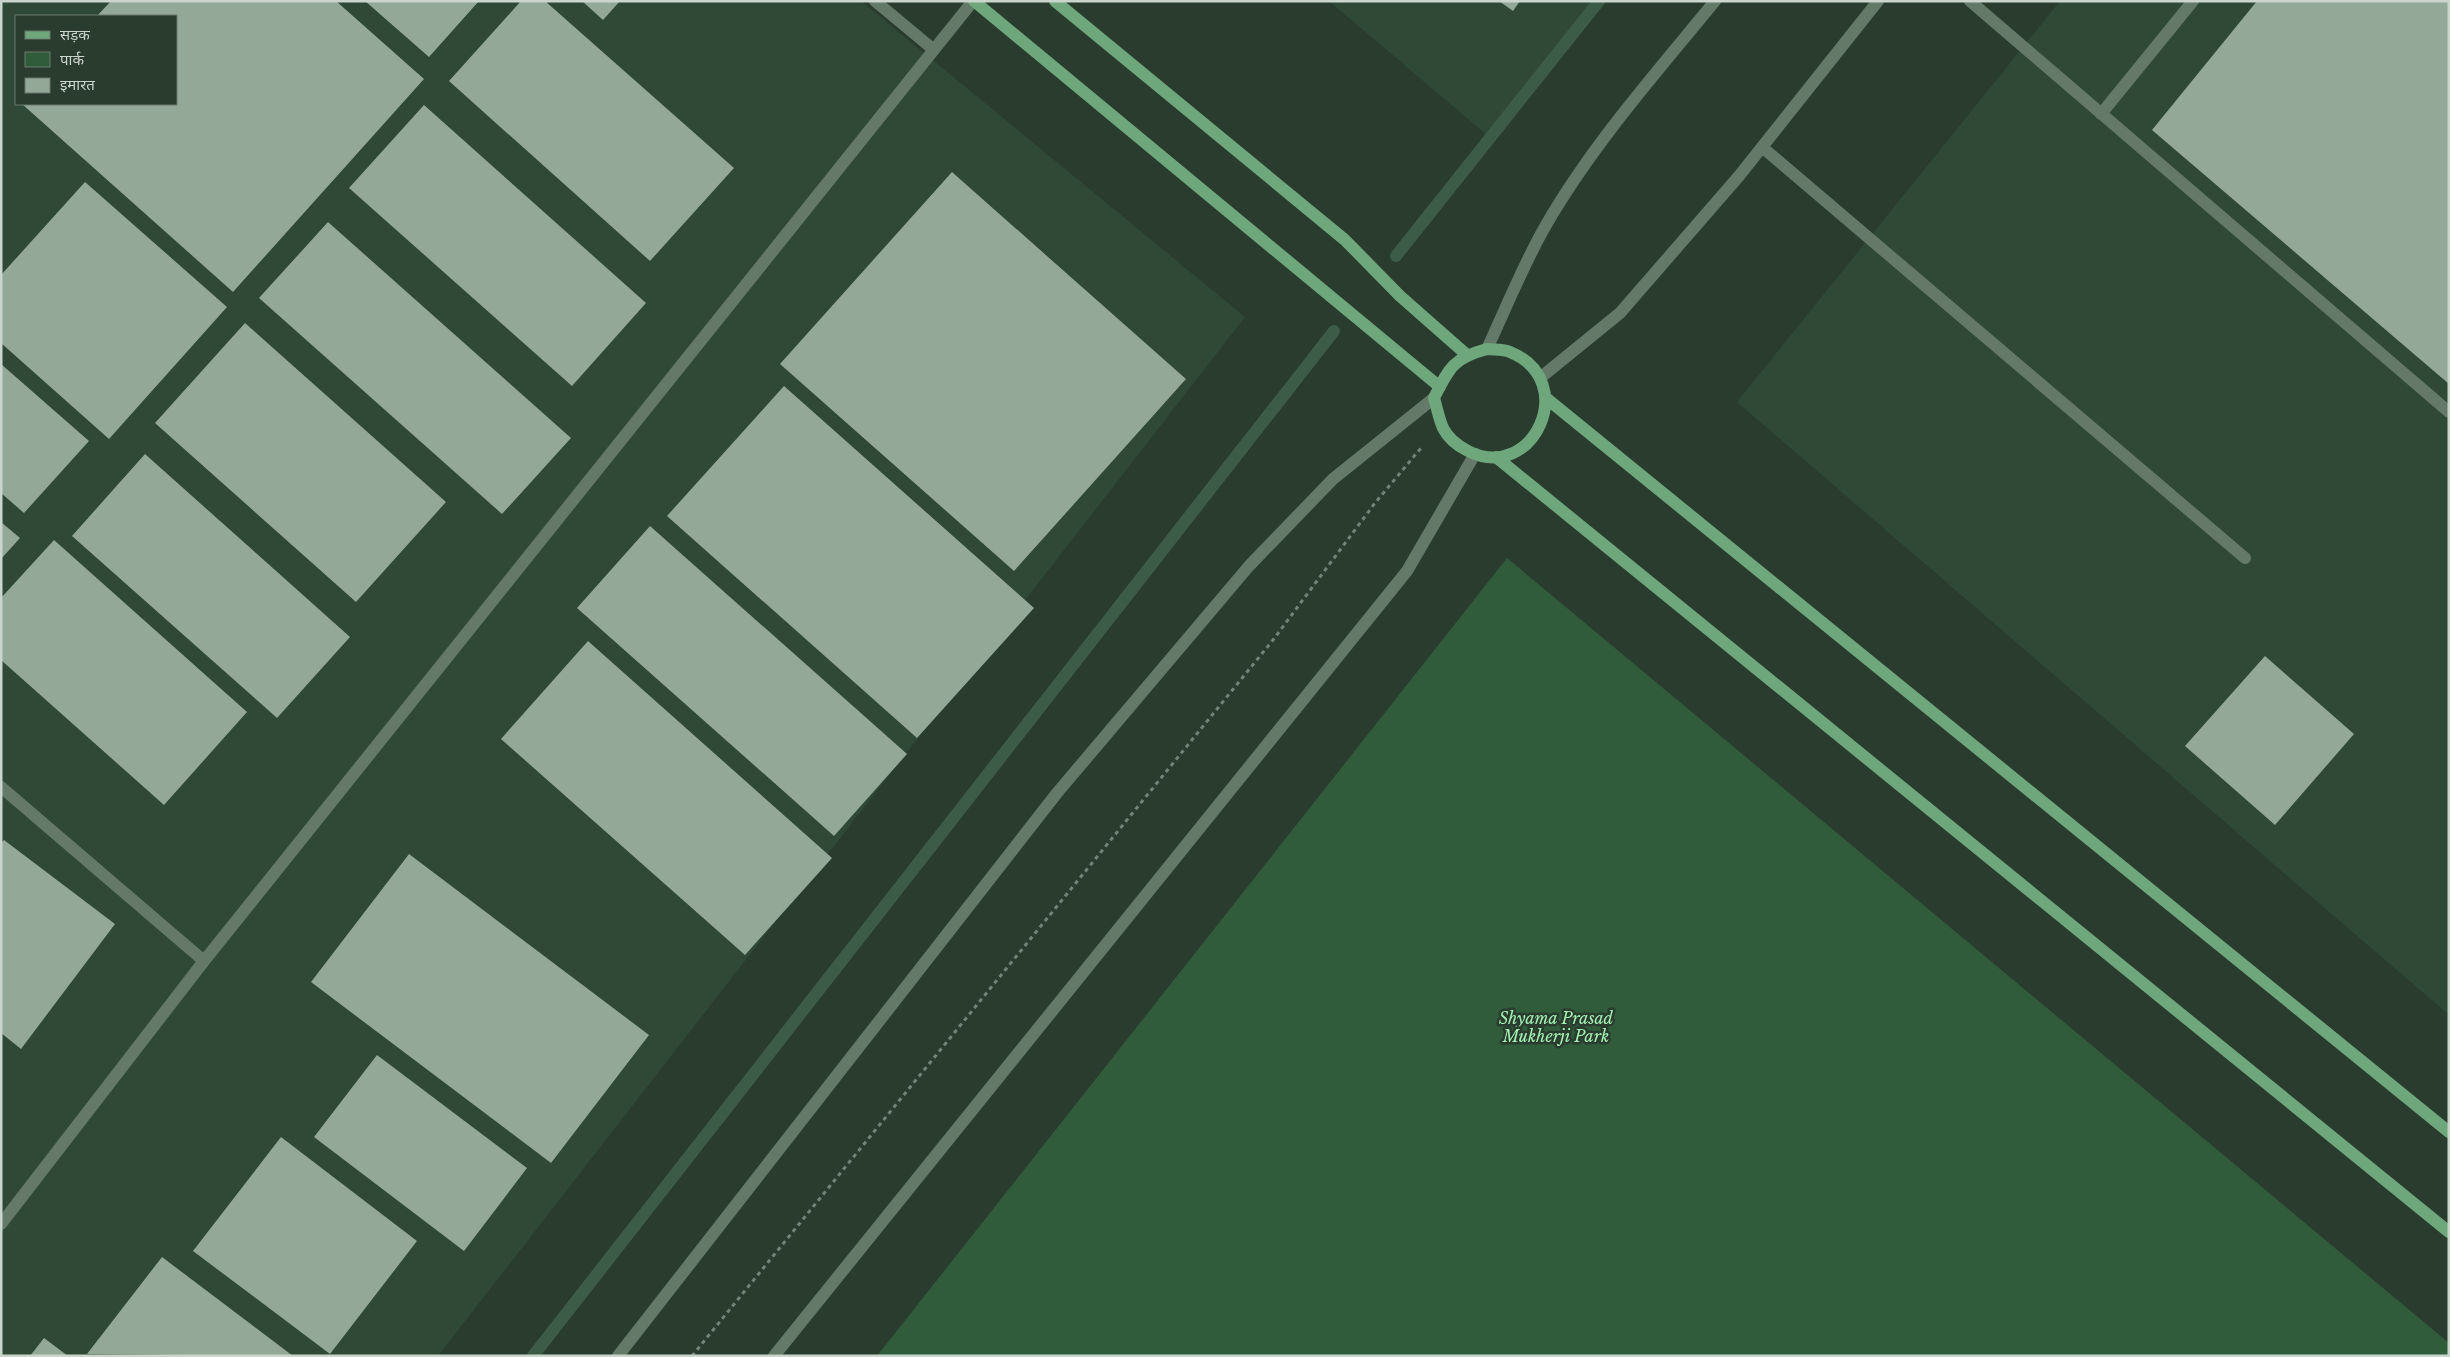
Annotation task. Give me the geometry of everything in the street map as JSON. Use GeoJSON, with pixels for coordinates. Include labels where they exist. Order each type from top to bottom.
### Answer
{"type":"FeatureCollection","features":[{"type":"Feature","properties":{"kind":"main road"},"geometry":{"type":"LineString","coordinates":[[974,1],[1437,392]]}},
{"type":"Feature","properties":{"kind":"main road"},"geometry":{"type":"LineString","coordinates":[[1055,1],[1345,240],[1400,296],[1467,355]]}},
{"type":"Feature","properties":{"kind":"main road"},"geometry":{"type":"LineString","coordinates":[[1487,349],[1508,351],[1527,362],[1540,378],[1546,398],[1544,420],[1534,438],[1517,451],[1496,457],[1475,454],[1456,445],[1443,428],[1437,392],[1450,368],[1467,355],[1487,349]]}},
{"type":"Feature","properties":{"kind":"main road"},"geometry":{"type":"LineString","coordinates":[[1546,398],[2449,1132]]}},
{"type":"Feature","properties":{"kind":"main road"},"geometry":{"type":"LineString","coordinates":[[1496,457],[2449,1232]]}},
{"type":"Feature","properties":{"kind":"street"},"geometry":{"type":"LineString","coordinates":[[875,1],[934,50]]}},
{"type":"Feature","properties":{"kind":"street"},"geometry":{"type":"LineString","coordinates":[[1,1224],[204,961],[974,1]]}},
{"type":"Feature","properties":{"kind":"street"},"geometry":{"type":"LineString","coordinates":[[1487,349],[1545,226],[1577,176],[1715,1]]}},
{"type":"Feature","properties":{"kind":"street"},"geometry":{"type":"LineString","coordinates":[[1540,378],[1620,313],[1762,147],[1878,1]]}},
{"type":"Feature","properties":{"kind":"street"},"geometry":{"type":"LineString","coordinates":[[1970,1],[2449,412]]}},
{"type":"Feature","properties":{"kind":"street"},"geometry":{"type":"LineString","coordinates":[[2101,114],[2194,1]]}},
{"type":"Feature","properties":{"kind":"street"},"geometry":{"type":"LineString","coordinates":[[1762,147],[2245,558]]}},
{"type":"Feature","properties":{"kind":"street"},"geometry":{"type":"LineString","coordinates":[[618,1356],[1057,793],[1248,566],[1333,479],[1437,392]]}},
{"type":"Feature","properties":{"kind":"street"},"geometry":{"type":"LineString","coordinates":[[774,1356],[1407,571],[1475,454]]}},
{"type":"Feature","properties":{"kind":"street"},"geometry":{"type":"LineString","coordinates":[[1,787],[204,961]]}},
{"type":"Feature","properties":{"kind":"path"},"geometry":{"type":"LineString","coordinates":[[692,1356],[1273,640],[1375,503],[1442,423]]}},
{"type":"Feature","properties":{"kind":"shaded area"},"geometry":{"type":"Polygon","coordinates":[[[1,1],[861,1],[1245,317],[438,1356],[1,1356],[1,1]]]}},
{"type":"Feature","properties":{"kind":"shaded area"},"geometry":{"type":"Polygon","coordinates":[[[1329,1],[1605,1],[1494,141],[1329,1]]]}},
{"type":"Feature","properties":{"kind":"shaded area"},"geometry":{"type":"Polygon","coordinates":[[[2060,1],[2449,1],[2449,1015],[1737,402],[2060,1]]]}},
{"type":"Feature","properties":{"kind":"green space","name":"Shyama Prasad Mukherji Park"},"geometry":{"type":"Polygon","coordinates":[[[1507,558],[2449,1343],[2449,1356],[877,1356],[1507,558]]]}},
{"type":"Feature","properties":{"kind":"building"},"geometry":{"type":"Polygon","coordinates":[[[111,1],[336,1],[424,79],[233,292],[23,105],[178,105],[178,15],[98,15],[111,1]]]}},
{"type":"Feature","properties":{"kind":"building"},"geometry":{"type":"Polygon","coordinates":[[[365,1],[479,1],[429,57],[365,1]]]}},
{"type":"Feature","properties":{"kind":"building"},"geometry":{"type":"Polygon","coordinates":[[[521,1],[545,1],[734,168],[650,261],[449,81],[521,1]]]}},
{"type":"Feature","properties":{"kind":"building"},"geometry":{"type":"Polygon","coordinates":[[[582,1],[620,1],[603,20],[582,1]]]}},
{"type":"Feature","properties":{"kind":"building"},"geometry":{"type":"Polygon","coordinates":[[[1499,1],[1520,1],[1513,11],[1499,1]]]}},
{"type":"Feature","properties":{"kind":"building"},"geometry":{"type":"Polygon","coordinates":[[[2257,1],[2449,2],[2449,384],[2152,130],[2257,1]]]}},
{"type":"Feature","properties":{"kind":"building"},"geometry":{"type":"Polygon","coordinates":[[[424,105],[646,303],[572,386],[349,188],[424,105]]]}},
{"type":"Feature","properties":{"kind":"building"},"geometry":{"type":"Polygon","coordinates":[[[952,172],[1186,379],[1014,571],[780,364],[952,172]]]}},
{"type":"Feature","properties":{"kind":"building"},"geometry":{"type":"Polygon","coordinates":[[[85,182],[227,307],[109,439],[1,343],[1,275],[85,182]]]}},
{"type":"Feature","properties":{"kind":"building"},"geometry":{"type":"Polygon","coordinates":[[[328,222],[571,438],[502,514],[259,298],[328,222]]]}},
{"type":"Feature","properties":{"kind":"building"},"geometry":{"type":"Polygon","coordinates":[[[245,323],[446,502],[356,602],[155,423],[245,323]]]}},
{"type":"Feature","properties":{"kind":"building"},"geometry":{"type":"Polygon","coordinates":[[[1,364],[89,441],[24,513],[1,493],[1,364]]]}},
{"type":"Feature","properties":{"kind":"building"},"geometry":{"type":"Polygon","coordinates":[[[784,386],[1034,608],[917,738],[667,516],[784,386]]]}},
{"type":"Feature","properties":{"kind":"building"},"geometry":{"type":"Polygon","coordinates":[[[145,454],[350,637],[277,718],[72,536],[145,454]]]}},
{"type":"Feature","properties":{"kind":"building"},"geometry":{"type":"Polygon","coordinates":[[[1,522],[20,538],[1,559],[1,522]]]}},
{"type":"Feature","properties":{"kind":"building"},"geometry":{"type":"Polygon","coordinates":[[[650,526],[907,754],[834,836],[577,608],[650,526]]]}},
{"type":"Feature","properties":{"kind":"building"},"geometry":{"type":"Polygon","coordinates":[[[54,540],[247,712],[164,805],[1,660],[1,598],[54,540]]]}},
{"type":"Feature","properties":{"kind":"building"},"geometry":{"type":"Polygon","coordinates":[[[588,641],[832,858],[745,955],[501,739],[588,641]]]}},
{"type":"Feature","properties":{"kind":"building"},"geometry":{"type":"Polygon","coordinates":[[[2265,656],[2354,734],[2275,825],[2185,746],[2265,656]]]}},
{"type":"Feature","properties":{"kind":"building"},"geometry":{"type":"Polygon","coordinates":[[[4,840],[115,924],[21,1049],[1,1033],[1,843],[4,840]]]}},
{"type":"Feature","properties":{"kind":"building"},"geometry":{"type":"Polygon","coordinates":[[[409,854],[649,1035],[551,1163],[311,982],[409,854]]]}},
{"type":"Feature","properties":{"kind":"building"},"geometry":{"type":"Polygon","coordinates":[[[377,1055],[527,1168],[464,1251],[314,1137],[377,1055]]]}},
{"type":"Feature","properties":{"kind":"building"},"geometry":{"type":"Polygon","coordinates":[[[281,1137],[417,1241],[330,1354],[193,1251],[281,1137]]]}},
{"type":"Feature","properties":{"kind":"building"},"geometry":{"type":"Polygon","coordinates":[[[162,1257],[293,1356],[87,1354],[162,1257]]]}},
{"type":"Feature","properties":{"kind":"building"},"geometry":{"type":"Polygon","coordinates":[[[44,1338],[68,1356],[30,1356],[44,1338]]]}},
{"type":"Feature","properties":{"kind":"waterway"},"geometry":{"type":"LineString","coordinates":[[1396,256],[1599,1]]}},
{"type":"Feature","properties":{"kind":"waterway"},"geometry":{"type":"LineString","coordinates":[[533,1356],[1334,331]]}}]}
